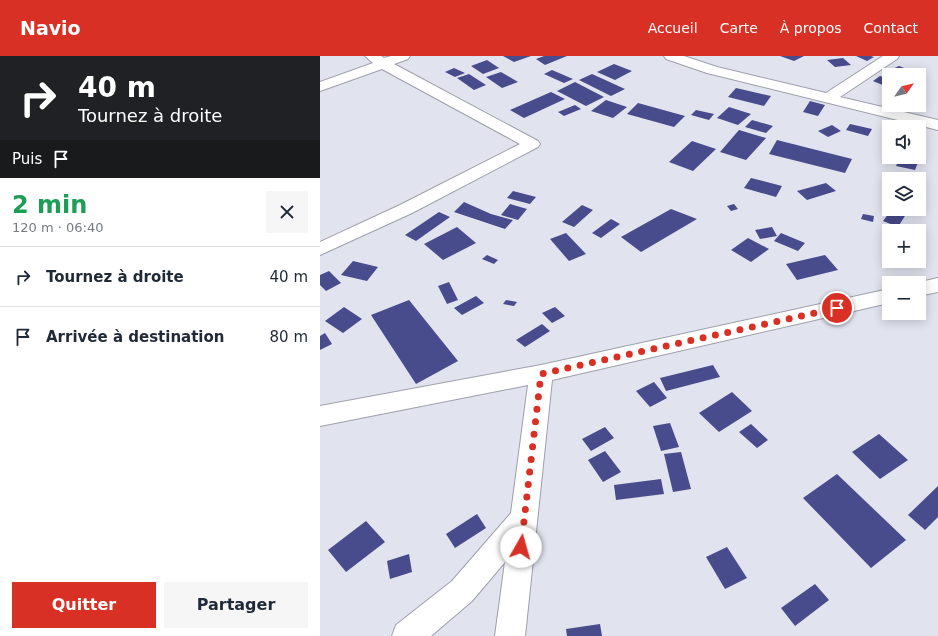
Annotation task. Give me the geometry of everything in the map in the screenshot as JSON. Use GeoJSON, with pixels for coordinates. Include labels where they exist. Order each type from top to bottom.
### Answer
{"type":"FeatureCollection","features":[{"type":"Feature","properties":{"kind":"street"},"geometry":{"type":"LineString","coordinates":[[320,87],[377,60],[403,56]]}},
{"type":"Feature","properties":{"kind":"street"},"geometry":{"type":"LineString","coordinates":[[671,56],[712,70],[938,125]]}},
{"type":"Feature","properties":{"kind":"street"},"geometry":{"type":"LineString","coordinates":[[829,98],[892,56]]}},
{"type":"Feature","properties":{"kind":"street"},"geometry":{"type":"LineString","coordinates":[[320,249],[406,209],[532,144],[377,60]]}},
{"type":"Feature","properties":{"kind":"street"},"geometry":{"type":"LineString","coordinates":[[926,288],[938,285]]}},
{"type":"Feature","properties":{"kind":"street"},"geometry":{"type":"LineString","coordinates":[[320,416],[541,374],[882,298]]}},
{"type":"Feature","properties":{"kind":"street"},"geometry":{"type":"LineString","coordinates":[[510,636],[541,374]]}},
{"type":"Feature","properties":{"kind":"street"},"geometry":{"type":"LineString","coordinates":[[407,636],[462,591],[525,517]]}},
{"type":"Feature","properties":{"kind":"building"},"geometry":{"type":"Polygon","coordinates":[[[503,56],[531,56],[514,62],[503,56]]]}},
{"type":"Feature","properties":{"kind":"building"},"geometry":{"type":"Polygon","coordinates":[[[544,56],[567,56],[545,65],[536,59],[544,56]]]}},
{"type":"Feature","properties":{"kind":"building"},"geometry":{"type":"Polygon","coordinates":[[[780,56],[804,56],[794,61],[780,56]]]}},
{"type":"Feature","properties":{"kind":"building"},"geometry":{"type":"Polygon","coordinates":[[[856,56],[871,56],[874,57],[867,61],[856,56]]]}},
{"type":"Feature","properties":{"kind":"building"},"geometry":{"type":"Polygon","coordinates":[[[843,58],[851,65],[835,67],[827,60],[843,58]]]}},
{"type":"Feature","properties":{"kind":"building"},"geometry":{"type":"Polygon","coordinates":[[[487,60],[499,68],[483,74],[471,66],[487,60]]]}},
{"type":"Feature","properties":{"kind":"building"},"geometry":{"type":"Polygon","coordinates":[[[614,64],[632,71],[615,80],[597,72],[614,64]]]}},
{"type":"Feature","properties":{"kind":"building"},"geometry":{"type":"Polygon","coordinates":[[[454,68],[465,73],[455,77],[445,72],[454,68]]]}},
{"type":"Feature","properties":{"kind":"building"},"geometry":{"type":"Polygon","coordinates":[[[552,70],[573,79],[564,83],[544,74],[552,70]]]}},
{"type":"Feature","properties":{"kind":"building"},"geometry":{"type":"Polygon","coordinates":[[[501,72],[518,82],[502,88],[486,77],[501,72]]]}},
{"type":"Feature","properties":{"kind":"building"},"geometry":{"type":"Polygon","coordinates":[[[469,74],[486,85],[474,90],[457,78],[469,74]]]}},
{"type":"Feature","properties":{"kind":"building"},"geometry":{"type":"Polygon","coordinates":[[[592,74],[625,89],[611,96],[579,80],[592,74]]]}},
{"type":"Feature","properties":{"kind":"building"},"geometry":{"type":"Polygon","coordinates":[[[880,76],[882,77],[882,85],[873,81],[880,76]]]}},
{"type":"Feature","properties":{"kind":"building"},"geometry":{"type":"Polygon","coordinates":[[[575,82],[604,97],[586,106],[557,91],[575,82]]]}},
{"type":"Feature","properties":{"kind":"building"},"geometry":{"type":"Polygon","coordinates":[[[736,88],[771,96],[764,106],[728,97],[736,88]]]}},
{"type":"Feature","properties":{"kind":"building"},"geometry":{"type":"Polygon","coordinates":[[[551,92],[565,99],[524,118],[510,110],[551,92]]]}},
{"type":"Feature","properties":{"kind":"building"},"geometry":{"type":"Polygon","coordinates":[[[606,100],[627,107],[613,118],[591,111],[606,100]]]}},
{"type":"Feature","properties":{"kind":"building"},"geometry":{"type":"Polygon","coordinates":[[[810,101],[825,105],[818,116],[803,112],[810,101]]]}},
{"type":"Feature","properties":{"kind":"building"},"geometry":{"type":"Polygon","coordinates":[[[638,103],[685,116],[674,127],[627,114],[638,103]]]}},
{"type":"Feature","properties":{"kind":"building"},"geometry":{"type":"Polygon","coordinates":[[[575,105],[581,109],[564,116],[558,112],[575,105]]]}},
{"type":"Feature","properties":{"kind":"building"},"geometry":{"type":"Polygon","coordinates":[[[729,107],[751,114],[738,125],[717,118],[729,107]]]}},
{"type":"Feature","properties":{"kind":"building"},"geometry":{"type":"Polygon","coordinates":[[[696,110],[714,114],[709,120],[691,115],[696,110]]]}},
{"type":"Feature","properties":{"kind":"building"},"geometry":{"type":"Polygon","coordinates":[[[752,120],[773,126],[766,133],[745,127],[752,120]]]}},
{"type":"Feature","properties":{"kind":"building"},"geometry":{"type":"Polygon","coordinates":[[[850,124],[872,129],[868,136],[846,130],[850,124]]]}},
{"type":"Feature","properties":{"kind":"building"},"geometry":{"type":"Polygon","coordinates":[[[832,125],[841,131],[828,137],[818,131],[832,125]]]}},
{"type":"Feature","properties":{"kind":"building"},"geometry":{"type":"Polygon","coordinates":[[[739,130],[766,138],[746,160],[720,152],[739,130]]]}},
{"type":"Feature","properties":{"kind":"building"},"geometry":{"type":"Polygon","coordinates":[[[777,140],[852,159],[845,173],[769,154],[777,140]]]}},
{"type":"Feature","properties":{"kind":"building"},"geometry":{"type":"Polygon","coordinates":[[[692,141],[716,149],[693,171],[669,162],[692,141]]]}},
{"type":"Feature","properties":{"kind":"building"},"geometry":{"type":"Polygon","coordinates":[[[897,164],[917,164],[915,170],[896,166],[897,164]]]}},
{"type":"Feature","properties":{"kind":"building"},"geometry":{"type":"Polygon","coordinates":[[[751,178],[782,186],[776,197],[744,188],[751,178]]]}},
{"type":"Feature","properties":{"kind":"building"},"geometry":{"type":"Polygon","coordinates":[[[826,183],[836,191],[807,200],[797,191],[826,183]]]}},
{"type":"Feature","properties":{"kind":"building"},"geometry":{"type":"Polygon","coordinates":[[[513,191],[536,197],[530,204],[507,198],[513,191]]]}},
{"type":"Feature","properties":{"kind":"building"},"geometry":{"type":"Polygon","coordinates":[[[464,202],[491,214],[513,220],[505,229],[454,212],[464,202]]]}},
{"type":"Feature","properties":{"kind":"building"},"geometry":{"type":"Polygon","coordinates":[[[510,204],[527,209],[518,220],[501,215],[510,204]]]}},
{"type":"Feature","properties":{"kind":"building"},"geometry":{"type":"Polygon","coordinates":[[[734,204],[738,209],[731,211],[727,206],[734,204]]]}},
{"type":"Feature","properties":{"kind":"building"},"geometry":{"type":"Polygon","coordinates":[[[582,205],[593,210],[574,227],[562,222],[582,205]]]}},
{"type":"Feature","properties":{"kind":"building"},"geometry":{"type":"Polygon","coordinates":[[[671,209],[697,219],[641,252],[621,237],[671,209]]]}},
{"type":"Feature","properties":{"kind":"building"},"geometry":{"type":"Polygon","coordinates":[[[439,212],[450,217],[416,241],[405,235],[439,212]]]}},
{"type":"Feature","properties":{"kind":"building"},"geometry":{"type":"Polygon","coordinates":[[[863,214],[874,216],[873,222],[861,219],[863,214]]]}},
{"type":"Feature","properties":{"kind":"building"},"geometry":{"type":"Polygon","coordinates":[[[887,216],[905,216],[900,224],[890,224],[883,221],[887,216]]]}},
{"type":"Feature","properties":{"kind":"building"},"geometry":{"type":"Polygon","coordinates":[[[611,219],[620,224],[601,238],[592,233],[611,219]]]}},
{"type":"Feature","properties":{"kind":"building"},"geometry":{"type":"Polygon","coordinates":[[[457,227],[476,243],[443,260],[424,244],[457,227]]]}},
{"type":"Feature","properties":{"kind":"building"},"geometry":{"type":"Polygon","coordinates":[[[772,227],[777,236],[760,239],[755,230],[772,227]]]}},
{"type":"Feature","properties":{"kind":"building"},"geometry":{"type":"Polygon","coordinates":[[[566,233],[586,254],[569,261],[550,239],[566,233]]]}},
{"type":"Feature","properties":{"kind":"building"},"geometry":{"type":"Polygon","coordinates":[[[781,233],[805,243],[798,251],[774,241],[781,233]]]}},
{"type":"Feature","properties":{"kind":"building"},"geometry":{"type":"Polygon","coordinates":[[[748,238],[769,249],[751,262],[731,250],[748,238]]]}},
{"type":"Feature","properties":{"kind":"building"},"geometry":{"type":"Polygon","coordinates":[[[487,255],[498,260],[494,264],[482,259],[487,255]]]}},
{"type":"Feature","properties":{"kind":"building"},"geometry":{"type":"Polygon","coordinates":[[[825,255],[838,270],[797,280],[786,264],[825,255]]]}},
{"type":"Feature","properties":{"kind":"building"},"geometry":{"type":"Polygon","coordinates":[[[353,261],[378,267],[367,281],[341,275],[353,261]]]}},
{"type":"Feature","properties":{"kind":"building"},"geometry":{"type":"Polygon","coordinates":[[[329,271],[341,283],[326,291],[320,285],[320,275],[329,271]]]}},
{"type":"Feature","properties":{"kind":"building"},"geometry":{"type":"Polygon","coordinates":[[[449,282],[458,300],[447,304],[438,286],[449,282]]]}},
{"type":"Feature","properties":{"kind":"building"},"geometry":{"type":"Polygon","coordinates":[[[476,296],[484,303],[462,315],[454,308],[476,296]]]}},
{"type":"Feature","properties":{"kind":"building"},"geometry":{"type":"Polygon","coordinates":[[[409,300],[458,361],[416,384],[371,315],[409,300]]]}},
{"type":"Feature","properties":{"kind":"building"},"geometry":{"type":"Polygon","coordinates":[[[506,300],[517,302],[514,306],[503,304],[506,300]]]}},
{"type":"Feature","properties":{"kind":"building"},"geometry":{"type":"Polygon","coordinates":[[[344,307],[362,319],[343,333],[325,321],[344,307]]]}},
{"type":"Feature","properties":{"kind":"building"},"geometry":{"type":"Polygon","coordinates":[[[555,307],[565,316],[552,323],[542,313],[555,307]]]}},
{"type":"Feature","properties":{"kind":"building"},"geometry":{"type":"Polygon","coordinates":[[[542,324],[550,331],[525,347],[516,340],[542,324]]]}},
{"type":"Feature","properties":{"kind":"building"},"geometry":{"type":"Polygon","coordinates":[[[325,333],[332,344],[320,350],[320,336],[325,333]]]}},
{"type":"Feature","properties":{"kind":"building"},"geometry":{"type":"Polygon","coordinates":[[[713,365],[720,377],[666,391],[660,378],[713,365]]]}},
{"type":"Feature","properties":{"kind":"building"},"geometry":{"type":"Polygon","coordinates":[[[654,382],[667,398],[650,407],[636,391],[654,382]]]}},
{"type":"Feature","properties":{"kind":"building"},"geometry":{"type":"Polygon","coordinates":[[[732,392],[752,411],[719,432],[699,413],[732,392]]]}},
{"type":"Feature","properties":{"kind":"building"},"geometry":{"type":"Polygon","coordinates":[[[670,423],[679,447],[661,451],[653,426],[670,423]]]}},
{"type":"Feature","properties":{"kind":"building"},"geometry":{"type":"Polygon","coordinates":[[[751,424],[768,440],[757,448],[739,432],[751,424]]]}},
{"type":"Feature","properties":{"kind":"building"},"geometry":{"type":"Polygon","coordinates":[[[605,427],[614,438],[591,451],[582,439],[605,427]]]}},
{"type":"Feature","properties":{"kind":"building"},"geometry":{"type":"Polygon","coordinates":[[[879,434],[908,460],[880,479],[852,452],[879,434]]]}},
{"type":"Feature","properties":{"kind":"building"},"geometry":{"type":"Polygon","coordinates":[[[605,451],[621,472],[603,482],[588,460],[605,451]]]}},
{"type":"Feature","properties":{"kind":"building"},"geometry":{"type":"Polygon","coordinates":[[[681,452],[691,489],[673,492],[664,454],[681,452]]]}},
{"type":"Feature","properties":{"kind":"building"},"geometry":{"type":"Polygon","coordinates":[[[837,474],[906,540],[871,568],[803,498],[837,474]]]}},
{"type":"Feature","properties":{"kind":"building"},"geometry":{"type":"Polygon","coordinates":[[[661,479],[664,494],[616,500],[614,485],[661,479]]]}},
{"type":"Feature","properties":{"kind":"building"},"geometry":{"type":"Polygon","coordinates":[[[938,486],[938,517],[925,530],[908,515],[938,486]]]}},
{"type":"Feature","properties":{"kind":"building"},"geometry":{"type":"Polygon","coordinates":[[[477,514],[486,528],[455,548],[446,534],[477,514]]]}},
{"type":"Feature","properties":{"kind":"building"},"geometry":{"type":"Polygon","coordinates":[[[366,521],[385,542],[346,572],[328,550],[366,521]]]}},
{"type":"Feature","properties":{"kind":"building"},"geometry":{"type":"Polygon","coordinates":[[[727,547],[747,578],[725,589],[706,557],[727,547]]]}},
{"type":"Feature","properties":{"kind":"building"},"geometry":{"type":"Polygon","coordinates":[[[409,554],[412,572],[390,579],[387,561],[409,554]]]}},
{"type":"Feature","properties":{"kind":"building"},"geometry":{"type":"Polygon","coordinates":[[[815,584],[829,600],[795,626],[781,608],[815,584]]]}},
{"type":"Feature","properties":{"kind":"building"},"geometry":{"type":"Polygon","coordinates":[[[600,624],[602,636],[567,636],[566,629],[600,624]]]}},
{"type":"Feature","properties":{"kind":"route"},"geometry":{"type":"LineString","coordinates":[[521,547],[541,374],[837,308]]}}]}
